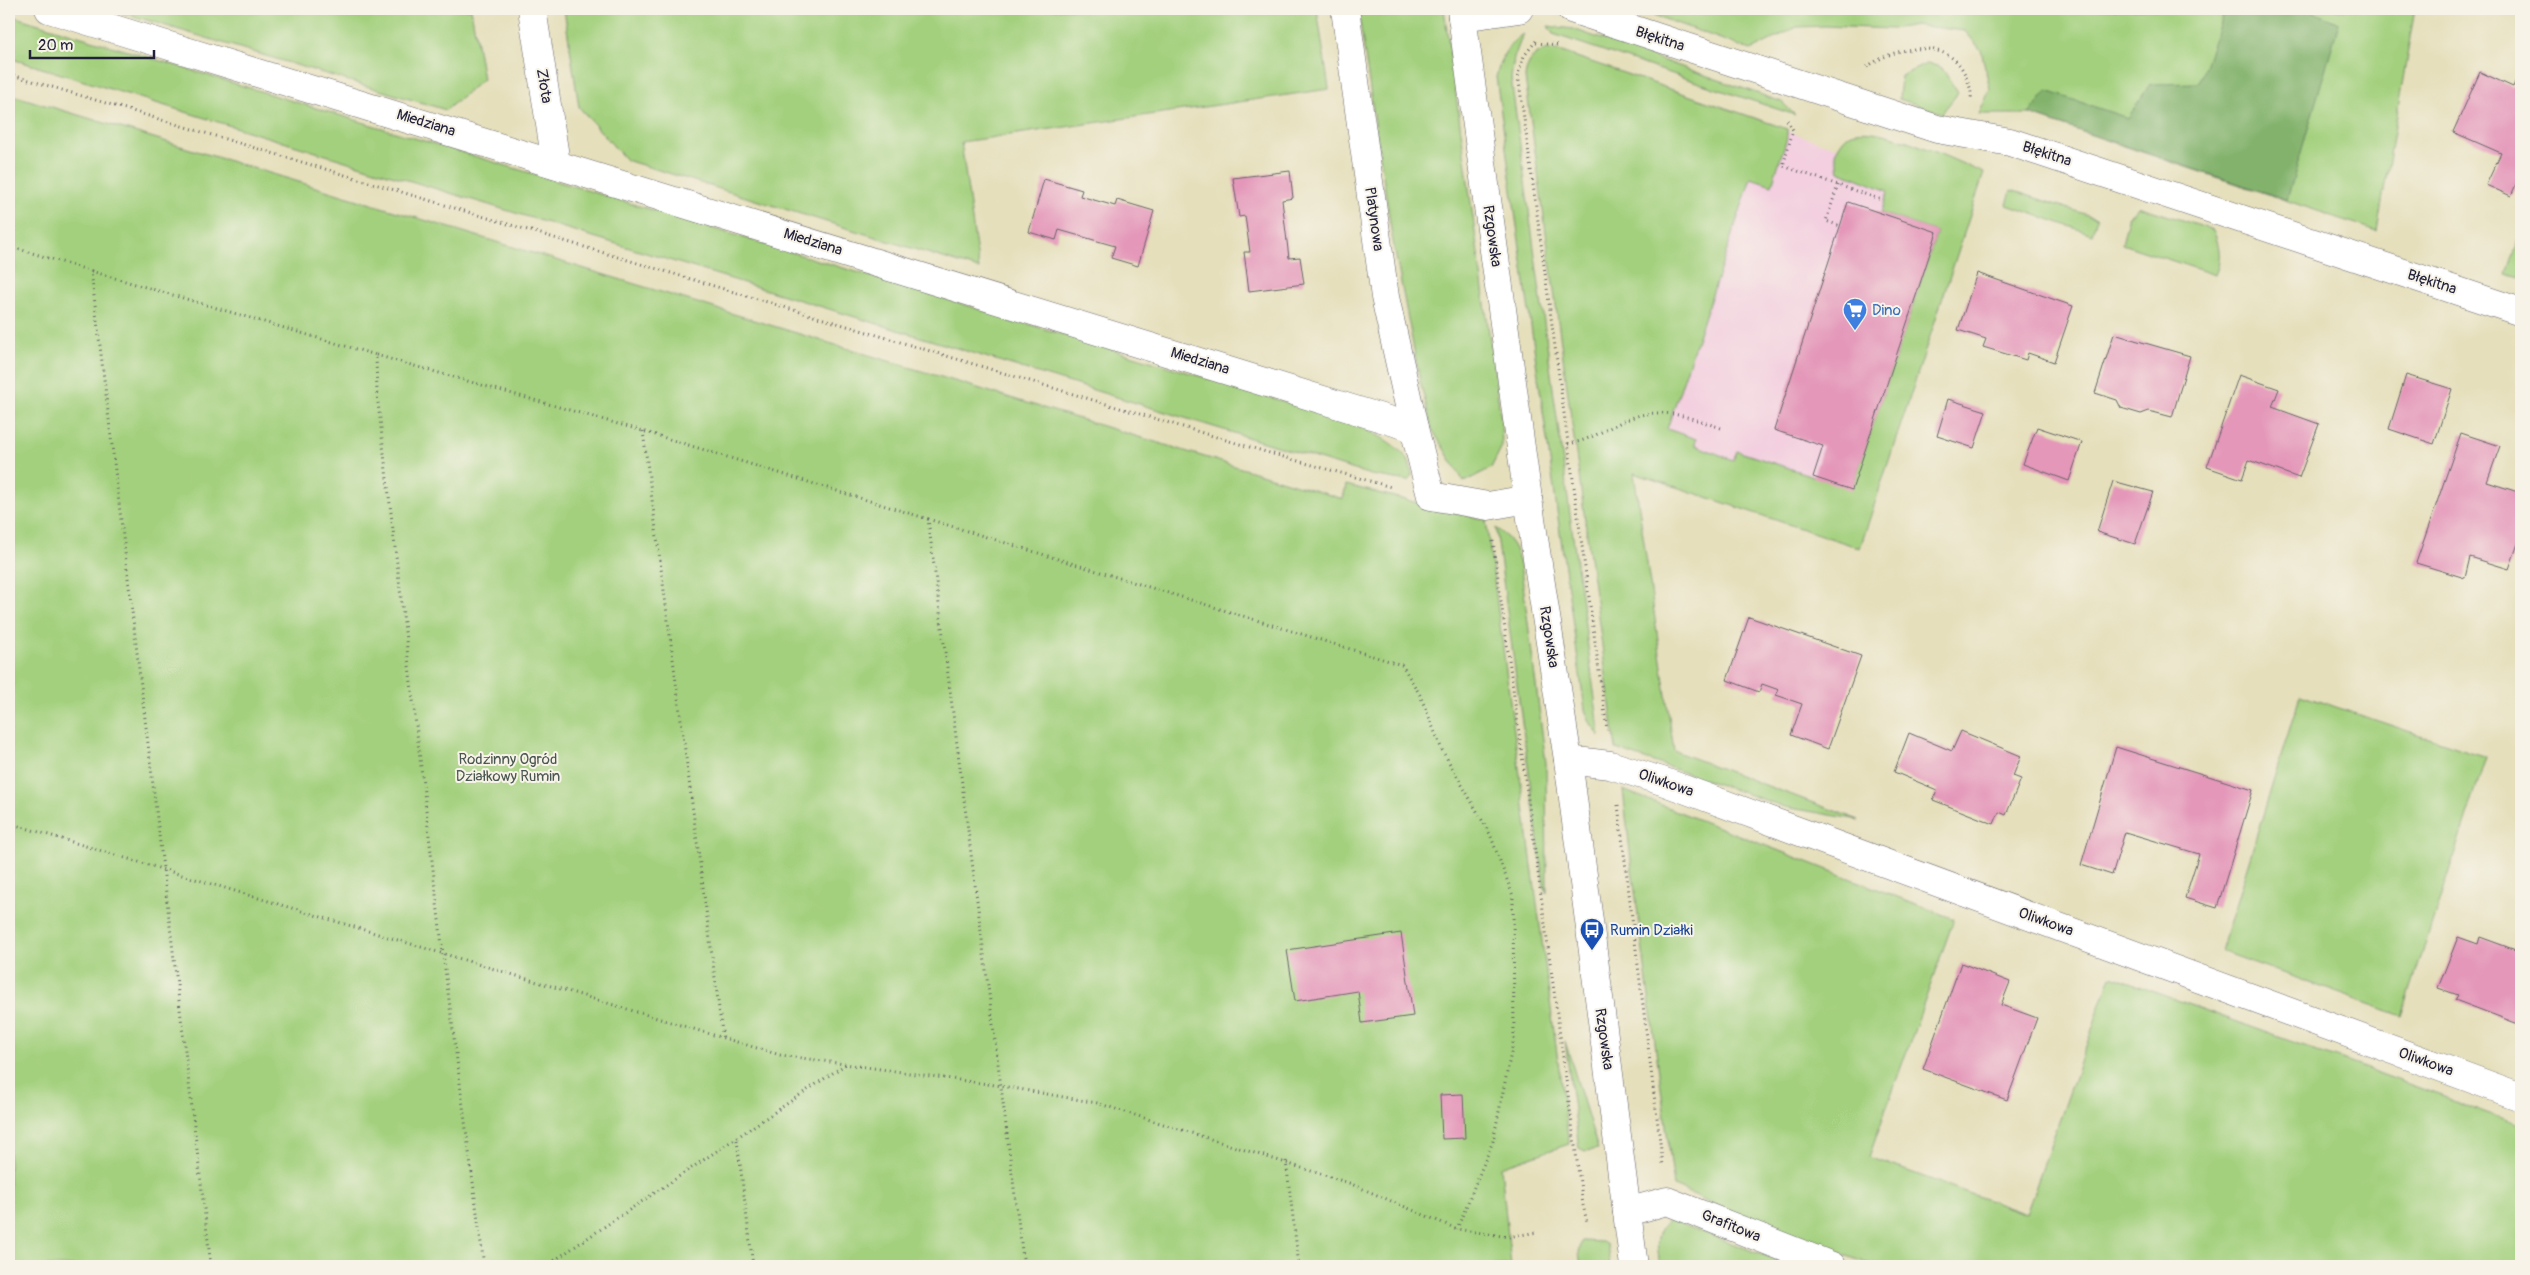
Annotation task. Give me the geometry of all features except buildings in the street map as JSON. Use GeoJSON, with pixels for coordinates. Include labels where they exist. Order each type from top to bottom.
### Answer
{"type":"FeatureCollection","features":[{"type":"Feature","properties":{"kind":"street","name":"Miedziana"},"geometry":{"type":"LineString","coordinates":[[49,9],[556,163],[1414,428]]}},
{"type":"Feature","properties":{"kind":"street","name":"Złota"},"geometry":{"type":"LineString","coordinates":[[532,9],[556,163]]}},
{"type":"Feature","properties":{"kind":"street","name":"Platynowa"},"geometry":{"type":"LineString","coordinates":[[1345,9],[1384,297],[1414,428]]}},
{"type":"Feature","properties":{"kind":"street"},"geometry":{"type":"LineString","coordinates":[[1462,13],[1519,9]]}},
{"type":"Feature","properties":{"kind":"street","name":"Błękitna"},"geometry":{"type":"LineString","coordinates":[[1570,9],[1831,96],[1937,129],[2010,142],[2521,312]]}},
{"type":"Feature","properties":{"kind":"street","name":"Rzgowska"},"geometry":{"type":"LineString","coordinates":[[1462,13],[1528,499],[1568,760],[1634,1266]]}},
{"type":"Feature","properties":{"kind":"street"},"geometry":{"type":"LineString","coordinates":[[1414,428],[1431,496],[1488,506],[1528,499]]}},
{"type":"Feature","properties":{"kind":"street","name":"Oliwkowa"},"geometry":{"type":"LineString","coordinates":[[1568,760],[1610,765],[1662,781],[2521,1097]]}},
{"type":"Feature","properties":{"kind":"street"},"geometry":{"type":"LineString","coordinates":[[1627,1212],[1667,1201]]}},
{"type":"Feature","properties":{"kind":"street","name":"Grafitowa"},"geometry":{"type":"LineString","coordinates":[[1667,1201],[1832,1266]]}},
{"type":"Feature","properties":{"kind":"path"},"geometry":{"type":"LineString","coordinates":[[1535,34],[1536,43]]}},
{"type":"Feature","properties":{"kind":"path"},"geometry":{"type":"LineString","coordinates":[[1562,46],[1553,43],[1536,43],[1524,56],[1518,74],[1610,765],[1620,816],[1667,1201]]}},
{"type":"Feature","properties":{"kind":"path"},"geometry":{"type":"LineString","coordinates":[[1831,96],[1876,60],[1901,50],[1932,49],[1949,55],[1964,70],[1972,93],[1967,117],[1937,129]]}},
{"type":"Feature","properties":{"kind":"path"},"geometry":{"type":"LineString","coordinates":[[9,74],[1349,477],[1431,496]]}},
{"type":"Feature","properties":{"kind":"path"},"geometry":{"type":"LineString","coordinates":[[1778,117],[1788,120],[1793,130],[1783,166],[1882,200]]}},
{"type":"Feature","properties":{"kind":"path"},"geometry":{"type":"LineString","coordinates":[[1838,185],[1826,221],[1840,226]]}},
{"type":"Feature","properties":{"kind":"path"},"geometry":{"type":"LineString","coordinates":[[9,246],[376,355],[643,431],[1402,665],[1420,695],[1442,750],[1490,834],[1513,896],[1514,1038],[1493,1141],[1457,1229]]}},
{"type":"Feature","properties":{"kind":"path"},"geometry":{"type":"LineString","coordinates":[[91,271],[211,1266]]}},
{"type":"Feature","properties":{"kind":"path"},"geometry":{"type":"LineString","coordinates":[[376,355],[377,394],[443,954],[484,1266]]}},
{"type":"Feature","properties":{"kind":"path"},"geometry":{"type":"LineString","coordinates":[[1568,444],[1585,442],[1630,418],[1655,413],[1672,412],[1720,428]]}},
{"type":"Feature","properties":{"kind":"path"},"geometry":{"type":"LineString","coordinates":[[643,431],[723,1039]]}},
{"type":"Feature","properties":{"kind":"path"},"geometry":{"type":"LineString","coordinates":[[1488,506],[1587,1222]]}},
{"type":"Feature","properties":{"kind":"path"},"geometry":{"type":"LineString","coordinates":[[928,519],[1024,1266]]}},
{"type":"Feature","properties":{"kind":"path"},"geometry":{"type":"LineString","coordinates":[[9,823],[780,1055],[1002,1086],[1097,1103],[1286,1161],[1349,1183],[1457,1229],[1508,1237],[1538,1232]]}},
{"type":"Feature","properties":{"kind":"path"},"geometry":{"type":"LineString","coordinates":[[546,1266],[737,1140],[846,1064]]}},
{"type":"Feature","properties":{"kind":"path"},"geometry":{"type":"LineString","coordinates":[[737,1140],[753,1266]]}},
{"type":"Feature","properties":{"kind":"path"},"geometry":{"type":"LineString","coordinates":[[1286,1161],[1298,1266]]}},
{"type":"Feature","properties":{"kind":"shaded area"},"geometry":{"type":"Polygon","coordinates":[[[1560,56],[1977,194],[1860,548],[1634,472],[1560,56]]]}},
{"type":"Feature","properties":{"kind":"green space"},"geometry":{"type":"Polygon","coordinates":[[[110,9],[471,9],[483,79],[446,110],[110,9]]]}},
{"type":"Feature","properties":{"kind":"green space"},"geometry":{"type":"Polygon","coordinates":[[[564,9],[1317,9],[1329,89],[961,142],[979,269],[626,160],[579,107],[564,9]]]}},
{"type":"Feature","properties":{"kind":"green space"},"geometry":{"type":"Polygon","coordinates":[[[1358,9],[1444,9],[1501,419],[1502,446],[1491,468],[1464,482],[1432,429],[1420,381],[1392,236],[1358,9]]]}},
{"type":"Feature","properties":{"kind":"green space"},"geometry":{"type":"Polygon","coordinates":[[[1637,9],[2415,9],[2377,231],[2029,114],[1979,114],[1990,89],[1981,50],[1965,31],[1915,25],[1892,29],[1825,26],[1797,27],[1751,50],[1637,9]]]}},
{"type":"Feature","properties":{"kind":"green space"},"geometry":{"type":"Polygon","coordinates":[[[2225,9],[2307,9],[2339,23],[2287,200],[2029,114],[2047,91],[2128,118],[2150,84],[2199,83],[2225,9]]]}},
{"type":"Feature","properties":{"kind":"green space"},"geometry":{"type":"Polygon","coordinates":[[[9,15],[1348,421],[1381,437],[1397,448],[1408,460],[1412,475],[1408,481],[1371,475],[9,58],[9,15]]]}},
{"type":"Feature","properties":{"kind":"green space"},"geometry":{"type":"Polygon","coordinates":[[[1548,26],[1573,29],[1782,102],[1795,115],[1553,34],[1548,26]]]}},
{"type":"Feature","properties":{"kind":"green space"},"geometry":{"type":"Polygon","coordinates":[[[1523,34],[1514,58],[1511,78],[1600,736],[1591,724],[1585,710],[1496,77],[1508,48],[1523,34]]]}},
{"type":"Feature","properties":{"kind":"green space"},"geometry":{"type":"Polygon","coordinates":[[[1545,50],[1559,51],[1787,129],[1787,138],[1772,185],[1751,178],[1667,429],[1696,439],[1695,445],[1733,460],[1737,451],[1852,489],[1937,232],[1881,213],[1888,191],[1839,171],[1835,153],[1849,134],[1869,132],[1902,139],[1984,173],[1860,548],[1634,473],[1674,751],[1859,820],[1785,807],[1616,749],[1525,77],[1531,60],[1545,50]]]}},
{"type":"Feature","properties":{"kind":"green space"},"geometry":{"type":"Polygon","coordinates":[[[1928,63],[1942,68],[1958,93],[1942,113],[1899,99],[1901,76],[1928,63]]]}},
{"type":"Feature","properties":{"kind":"green space","name":"Rodzinny Ogród Działkowy Rumin"},"geometry":{"type":"Polygon","coordinates":[[[9,94],[1343,499],[1346,485],[1486,520],[1569,1144],[1501,1167],[1511,1266],[9,1266],[9,94]]]}},
{"type":"Feature","properties":{"kind":"green space"},"geometry":{"type":"Polygon","coordinates":[[[2011,190],[2097,218],[2092,234],[2007,205],[2011,190]]]}},
{"type":"Feature","properties":{"kind":"green space"},"geometry":{"type":"Polygon","coordinates":[[[2138,206],[2213,230],[2219,252],[2219,264],[2215,275],[2122,244],[2128,218],[2138,206]]]}},
{"type":"Feature","properties":{"kind":"green space"},"geometry":{"type":"Polygon","coordinates":[[[2521,232],[2521,278],[2507,274],[2521,232]]]}},
{"type":"Feature","properties":{"kind":"green space"},"geometry":{"type":"Polygon","coordinates":[[[1496,528],[1509,540],[1516,552],[1523,584],[1546,763],[1547,893],[1544,886],[1496,528]]]}},
{"type":"Feature","properties":{"kind":"green space"},"geometry":{"type":"Polygon","coordinates":[[[2300,695],[2486,757],[2402,1016],[2221,951],[2300,695]]]}},
{"type":"Feature","properties":{"kind":"green space"},"geometry":{"type":"Polygon","coordinates":[[[1623,790],[1954,919],[1869,1157],[2026,1214],[2111,976],[2521,1125],[2521,1266],[1874,1266],[1735,1214],[1674,1186],[1623,790]]]}},
{"type":"Feature","properties":{"kind":"green space"},"geometry":{"type":"Polygon","coordinates":[[[1565,1041],[1598,1149],[1585,1151],[1579,1148],[1565,1041]]]}},
{"type":"Feature","properties":{"kind":"green space"},"geometry":{"type":"Polygon","coordinates":[[[1672,1217],[1681,1224],[1792,1266],[1660,1266],[1657,1245],[1659,1234],[1672,1217]]]}},
{"type":"Feature","properties":{"kind":"green space"},"geometry":{"type":"Polygon","coordinates":[[[1582,1241],[1602,1242],[1607,1245],[1610,1266],[1581,1266],[1579,1252],[1582,1241]]]}},
{"type":"Feature","properties":{"kind":"place","name":"Dino"},"geometry":{"type":"Point","coordinates":[1855,331]}},
{"type":"Feature","properties":{"kind":"place","name":"Rumin Działki"},"geometry":{"type":"Point","coordinates":[1592,951]}}]}
